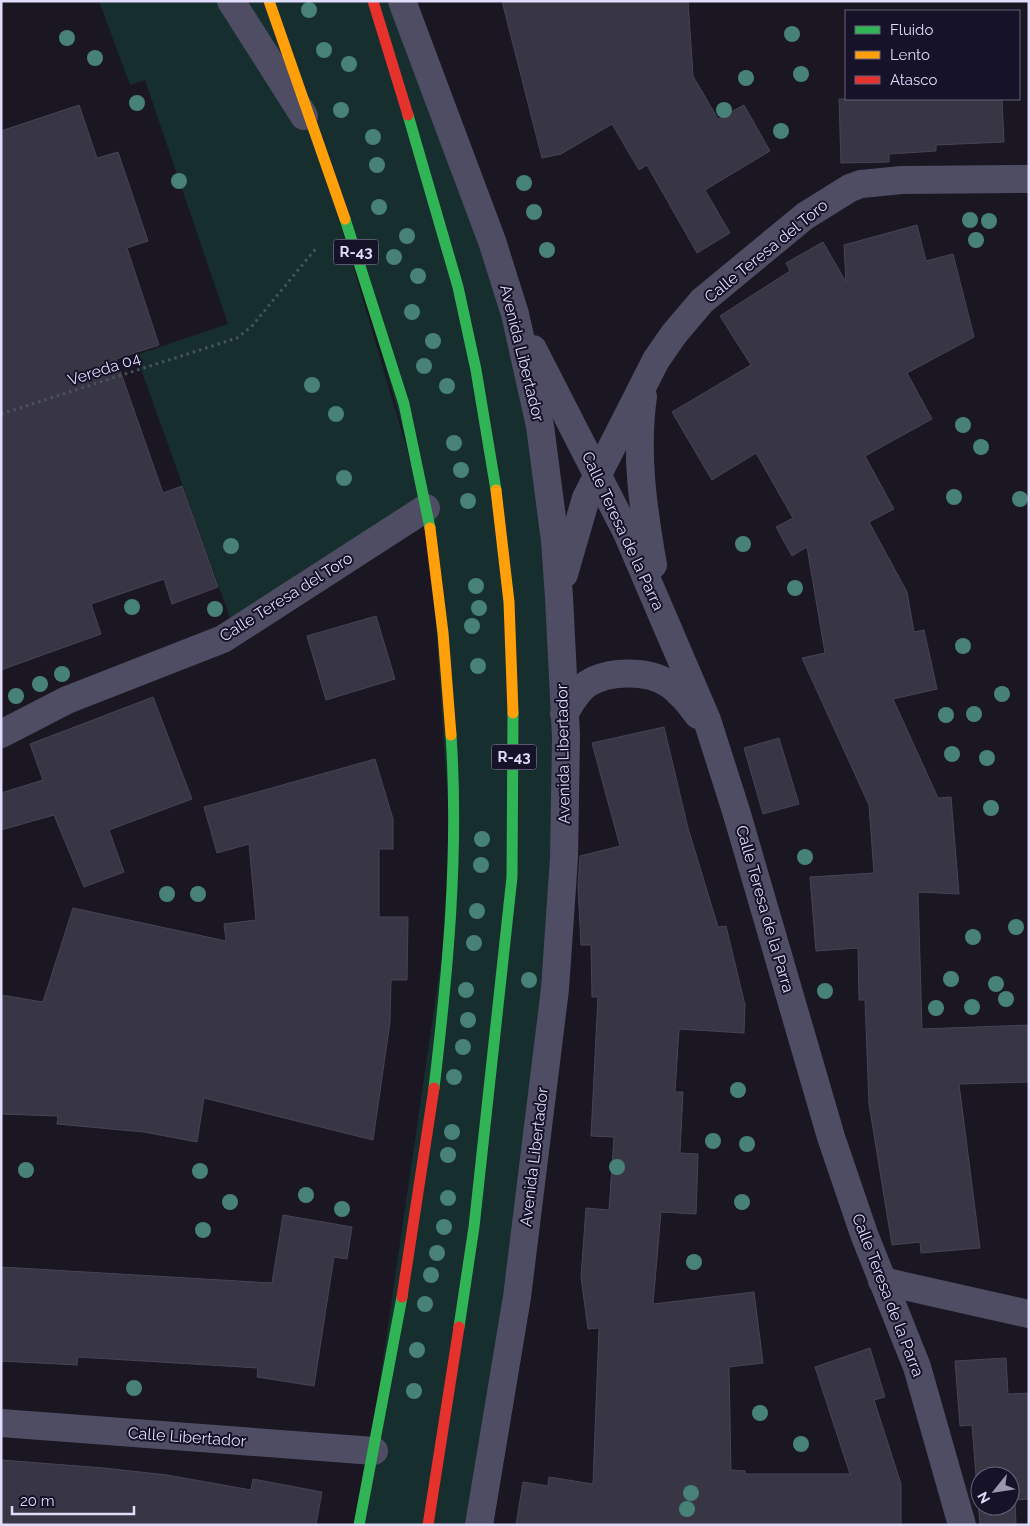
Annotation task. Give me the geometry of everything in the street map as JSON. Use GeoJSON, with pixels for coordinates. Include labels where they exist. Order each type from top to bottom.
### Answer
{"type":"FeatureCollection","features":[{"type":"Feature","properties":{"kind":"main road","name":"R-43"},"geometry":{"type":"LineString","coordinates":[[269,1],[389,351],[414,442],[426,508],[444,649],[452,750],[453,879],[442,1020],[422,1177],[374,1451],[359,1525]]}},
{"type":"Feature","properties":{"kind":"main road","name":"R-43"},"geometry":{"type":"LineString","coordinates":[[373,1],[434,201],[458,287],[476,370],[501,522],[509,602],[512,678],[512,877],[499,1013],[474,1227],[428,1525]]}},
{"type":"Feature","properties":{"kind":"street"},"geometry":{"type":"LineString","coordinates":[[231,1],[316,136]]}},
{"type":"Feature","properties":{"kind":"street","name":"Avenida Libertador"},"geometry":{"type":"LineString","coordinates":[[402,1],[492,242],[515,314],[542,443],[555,541],[559,597],[566,736],[564,858],[555,990],[517,1297],[479,1525]]}},
{"type":"Feature","properties":{"kind":"street","name":"Calle Teresa del Toro"},"geometry":{"type":"LineString","coordinates":[[559,597],[586,498],[645,381],[674,334],[702,301],[805,216],[850,188],[861,184],[902,180],[1029,179]]}},
{"type":"Feature","properties":{"kind":"street","name":"Calle Teresa de la Parra"},"geometry":{"type":"LineString","coordinates":[[515,314],[627,533],[712,736],[736,811],[831,1137],[882,1281],[917,1367],[962,1525]]}},
{"type":"Feature","properties":{"kind":"street"},"geometry":{"type":"LineString","coordinates":[[645,381],[639,424],[639,469],[644,514],[665,620]]}},
{"type":"Feature","properties":{"kind":"street","name":"Calle Teresa del Toro"},"geometry":{"type":"LineString","coordinates":[[1,734],[67,700],[222,639],[426,508]]}},
{"type":"Feature","properties":{"kind":"street"},"geometry":{"type":"LineString","coordinates":[[564,714],[576,694],[588,683],[627,673],[647,676],[668,684],[698,714],[712,736]]}},
{"type":"Feature","properties":{"kind":"street"},"geometry":{"type":"LineString","coordinates":[[882,1281],[1029,1314]]}},
{"type":"Feature","properties":{"kind":"street","name":"Calle Libertador"},"geometry":{"type":"LineString","coordinates":[[1,1423],[374,1451]]}},
{"type":"Feature","properties":{"kind":"path","name":"Vereda 04"},"geometry":{"type":"LineString","coordinates":[[1,414],[237,338],[252,326],[343,214]]}},
{"type":"Feature","properties":{"kind":"green space"},"geometry":{"type":"Polygon","coordinates":[[[99,1],[229,1],[315,137],[424,507],[234,629],[136,355],[228,324],[145,80],[130,85],[99,1]]]}},
{"type":"Feature","properties":{"kind":"green space"},"geometry":{"type":"Polygon","coordinates":[[[231,1],[402,1],[540,426],[564,858],[479,1525],[359,1525],[453,879],[429,522],[333,182],[231,1]]]}},
{"type":"Feature","properties":{"kind":"building"},"geometry":{"type":"Polygon","coordinates":[[[502,1],[688,1],[693,76],[718,119],[744,105],[770,151],[705,190],[730,233],[697,253],[647,165],[639,170],[612,124],[561,154],[542,158],[502,1]]]}},
{"type":"Feature","properties":{"kind":"building"},"geometry":{"type":"Polygon","coordinates":[[[839,99],[1002,100],[1004,142],[936,145],[936,151],[889,154],[889,162],[841,163],[839,99]]]}},
{"type":"Feature","properties":{"kind":"building"},"geometry":{"type":"Polygon","coordinates":[[[79,105],[97,158],[118,152],[148,241],[127,248],[159,345],[116,359],[163,493],[182,486],[218,587],[172,604],[164,579],[91,604],[101,634],[1,670],[1,131],[79,105]]]}},
{"type":"Feature","properties":{"kind":"building"},"geometry":{"type":"Polygon","coordinates":[[[917,225],[926,261],[953,254],[974,337],[907,373],[932,419],[865,456],[894,509],[869,522],[907,592],[914,632],[924,630],[937,689],[893,699],[938,798],[951,797],[959,894],[918,892],[922,1029],[1029,1025],[1029,1082],[959,1084],[980,1248],[921,1253],[920,1242],[892,1245],[869,1104],[865,1000],[859,1000],[858,948],[816,951],[810,877],[874,873],[869,805],[802,658],[825,653],[807,547],[792,556],[776,527],[793,518],[756,453],[712,480],[672,412],[751,365],[720,316],[790,271],[786,263],[823,242],[846,282],[844,245],[917,225]]]}},
{"type":"Feature","properties":{"kind":"building"},"geometry":{"type":"Polygon","coordinates":[[[376,616],[395,679],[326,700],[307,636],[376,616]]]}},
{"type":"Feature","properties":{"kind":"building"},"geometry":{"type":"Polygon","coordinates":[[[153,697],[192,799],[109,830],[124,872],[84,887],[54,815],[1,830],[1,793],[43,780],[30,744],[153,697]]]}},
{"type":"Feature","properties":{"kind":"building"},"geometry":{"type":"Polygon","coordinates":[[[664,727],[688,828],[718,927],[726,926],[745,1005],[744,1033],[679,1029],[675,1092],[683,1092],[680,1153],[698,1154],[696,1214],[661,1212],[653,1304],[754,1292],[763,1363],[729,1367],[731,1470],[745,1471],[745,1474],[850,1474],[815,1367],[870,1348],[885,1397],[874,1400],[901,1484],[901,1525],[516,1525],[523,1482],[548,1486],[549,1477],[593,1484],[599,1328],[588,1329],[581,1277],[586,1208],[609,1210],[614,1137],[591,1136],[598,997],[592,997],[591,945],[581,945],[578,887],[580,856],[620,846],[592,743],[664,727]]]}},
{"type":"Feature","properties":{"kind":"building"},"geometry":{"type":"Polygon","coordinates":[[[779,738],[799,804],[763,814],[744,748],[779,738]]]}},
{"type":"Feature","properties":{"kind":"building"},"geometry":{"type":"Polygon","coordinates":[[[375,759],[393,819],[393,849],[379,849],[379,917],[408,917],[407,980],[391,980],[390,1022],[373,1140],[204,1098],[197,1142],[144,1132],[57,1124],[58,1116],[1,1114],[1,995],[43,1002],[73,908],[226,941],[224,924],[256,920],[249,844],[217,853],[204,807],[375,759]]]}},
{"type":"Feature","properties":{"kind":"building"},"geometry":{"type":"Polygon","coordinates":[[[283,1215],[352,1227],[347,1259],[334,1257],[314,1386],[257,1377],[258,1368],[78,1357],[77,1365],[1,1361],[1,1267],[272,1283],[283,1215]]]}},
{"type":"Feature","properties":{"kind":"building"},"geometry":{"type":"Polygon","coordinates":[[[1006,1358],[1008,1394],[1029,1393],[1029,1499],[1020,1500],[1020,1466],[975,1466],[972,1425],[960,1426],[955,1361],[1006,1358]]]}},
{"type":"Feature","properties":{"kind":"building"},"geometry":{"type":"Polygon","coordinates":[[[1,1460],[167,1475],[251,1490],[253,1479],[322,1492],[316,1525],[1,1525],[1,1460]]]}},
{"type":"Feature","properties":{"kind":"building"},"geometry":{"type":"Polygon","coordinates":[[[979,1516],[1016,1516],[1016,1525],[980,1525],[979,1516]]]}},
{"type":"Feature","properties":{"kind":"traffic: fast"},"geometry":{"type":"LineString","coordinates":[[408,115],[458,287],[476,370],[496,490]]}},
{"type":"Feature","properties":{"kind":"traffic: fast"},"geometry":{"type":"LineString","coordinates":[[345,219],[404,404],[430,528]]}},
{"type":"Feature","properties":{"kind":"traffic: fast"},"geometry":{"type":"LineString","coordinates":[[459,1327],[474,1227],[512,877],[513,713]]}},
{"type":"Feature","properties":{"kind":"traffic: fast"},"geometry":{"type":"LineString","coordinates":[[434,1088],[451,912],[454,823],[451,735]]}},
{"type":"Feature","properties":{"kind":"traffic: fast"},"geometry":{"type":"LineString","coordinates":[[359,1525],[402,1297]]}},
{"type":"Feature","properties":{"kind":"traffic: slow"},"geometry":{"type":"LineString","coordinates":[[269,1],[345,219]]}},
{"type":"Feature","properties":{"kind":"traffic: slow"},"geometry":{"type":"LineString","coordinates":[[496,490],[509,602],[513,713]]}},
{"type":"Feature","properties":{"kind":"traffic: slow"},"geometry":{"type":"LineString","coordinates":[[430,528],[443,633],[451,735]]}},
{"type":"Feature","properties":{"kind":"traffic: jam"},"geometry":{"type":"LineString","coordinates":[[373,1],[408,115]]}},
{"type":"Feature","properties":{"kind":"traffic: jam"},"geometry":{"type":"LineString","coordinates":[[402,1297],[434,1088]]}},
{"type":"Feature","properties":{"kind":"traffic: jam"},"geometry":{"type":"LineString","coordinates":[[428,1525],[459,1327]]}}]}
